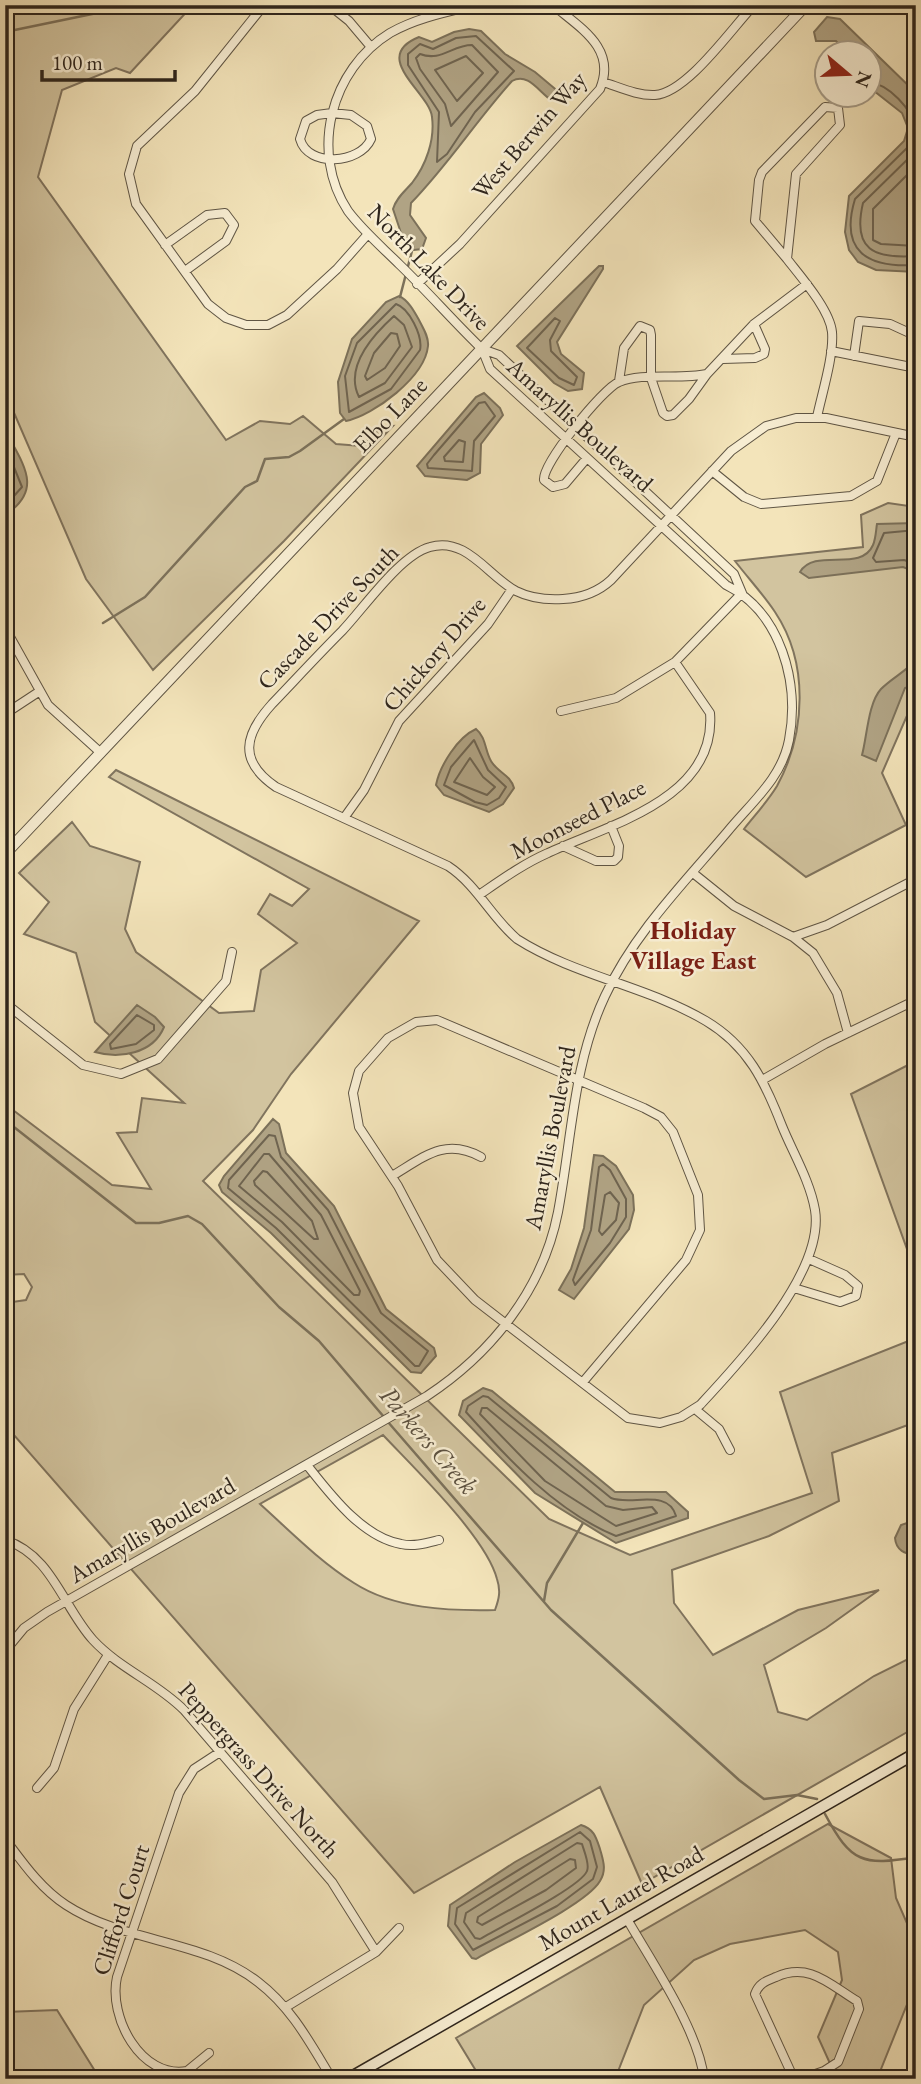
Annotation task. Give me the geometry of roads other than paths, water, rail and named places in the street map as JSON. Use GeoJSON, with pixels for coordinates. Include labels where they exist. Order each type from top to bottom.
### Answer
{"type":"FeatureCollection","features":[{"type":"Feature","properties":{"kind":"main road","name":"Mount Laurel Road"},"geometry":{"type":"LineString","coordinates":[[348,2079],[916,1753]]}},
{"type":"Feature","properties":{"kind":"street"},"geometry":{"type":"LineString","coordinates":[[264,5],[195,91],[142,138],[133,155],[129,174],[132,194],[208,304],[226,318],[246,325],[268,325],[287,316],[368,234]]}},
{"type":"Feature","properties":{"kind":"street"},"geometry":{"type":"LineString","coordinates":[[328,5],[349,21],[371,47]]}},
{"type":"Feature","properties":{"kind":"street","name":"North Lake Drive"},"geometry":{"type":"LineString","coordinates":[[476,5],[404,26],[371,47],[350,69],[332,113],[328,133],[330,158],[341,198],[368,234],[482,349]]}},
{"type":"Feature","properties":{"kind":"street","name":"West Berwin Way"},"geometry":{"type":"LineString","coordinates":[[417,284],[460,244],[578,116],[603,82],[605,69],[600,48],[586,32],[553,5]]}},
{"type":"Feature","properties":{"kind":"street"},"geometry":{"type":"LineString","coordinates":[[603,82],[645,94],[673,90],[695,71],[754,5]]}},
{"type":"Feature","properties":{"kind":"street","name":"Elbo Lane"},"geometry":{"type":"LineString","coordinates":[[5,854],[806,5]]}},
{"type":"Feature","properties":{"kind":"street"},"geometry":{"type":"LineString","coordinates":[[787,259],[796,174],[840,125],[838,108],[825,107],[759,180],[755,221],[807,284],[830,321],[831,351],[817,417]]}},
{"type":"Feature","properties":{"kind":"street"},"geometry":{"type":"LineString","coordinates":[[332,113],[351,115],[363,121],[371,139],[357,155],[330,158],[310,153],[300,139],[306,121],[317,115],[332,113]]}},
{"type":"Feature","properties":{"kind":"street"},"geometry":{"type":"LineString","coordinates":[[165,245],[207,215],[225,213],[231,217],[234,225],[226,240],[185,271]]}},
{"type":"Feature","properties":{"kind":"street"},"geometry":{"type":"LineString","coordinates":[[619,381],[624,348],[640,327],[650,330],[651,378],[663,413],[673,415],[690,399],[706,374],[754,324],[807,284]]}},
{"type":"Feature","properties":{"kind":"street"},"geometry":{"type":"LineString","coordinates":[[854,356],[859,321],[890,324],[916,338]]}},
{"type":"Feature","properties":{"kind":"street"},"geometry":{"type":"LineString","coordinates":[[723,359],[755,358],[764,354],[765,349],[754,324]]}},
{"type":"Feature","properties":{"kind":"street","name":"Amaryllis Boulevard"},"geometry":{"type":"LineString","coordinates":[[482,349],[499,355],[578,425],[734,574],[743,593]]}},
{"type":"Feature","properties":{"kind":"street","name":"Amaryllis Boulevard"},"geometry":{"type":"LineString","coordinates":[[5,1651],[24,1628],[66,1601],[440,1387],[475,1358],[506,1323],[536,1278],[552,1239],[563,1184],[577,1080],[596,1017],[612,982],[641,934],[772,781],[789,742],[793,707],[784,659],[755,604],[743,593],[726,585],[490,369],[482,349]]}},
{"type":"Feature","properties":{"kind":"street"},"geometry":{"type":"LineString","coordinates":[[831,351],[916,368]]}},
{"type":"Feature","properties":{"kind":"street"},"geometry":{"type":"LineString","coordinates":[[587,458],[565,484],[553,487],[547,484],[545,468],[566,438],[612,385],[619,381],[706,374]]}},
{"type":"Feature","properties":{"kind":"street","name":"Cascade Drive South"},"geometry":{"type":"LineString","coordinates":[[695,1409],[794,1289],[809,1259],[816,1229],[814,1208],[764,1079],[746,1054],[714,1026],[678,1007],[612,982],[517,939],[501,924],[479,895],[448,866],[276,787],[259,774],[249,746],[249,736],[258,719],[395,572],[420,551],[440,545],[461,549],[512,589],[548,599],[589,595],[611,580],[739,444],[766,426],[787,419],[817,417],[896,433]]}},
{"type":"Feature","properties":{"kind":"street"},"geometry":{"type":"LineString","coordinates":[[712,471],[744,497],[761,504],[850,496],[877,481],[896,433],[916,437]]}},
{"type":"Feature","properties":{"kind":"street","name":"Chickory Drive"},"geometry":{"type":"LineString","coordinates":[[344,818],[364,790],[405,713],[488,624],[512,589]]}},
{"type":"Feature","properties":{"kind":"street"},"geometry":{"type":"LineString","coordinates":[[561,711],[616,698],[675,662],[743,593]]}},
{"type":"Feature","properties":{"kind":"street"},"geometry":{"type":"LineString","coordinates":[[5,628],[40,691],[61,720],[101,753]]}},
{"type":"Feature","properties":{"kind":"street","name":"Moonseed Place"},"geometry":{"type":"LineString","coordinates":[[479,895],[522,866],[639,813],[668,795],[692,771],[704,753],[710,733],[710,713],[675,662]]}},
{"type":"Feature","properties":{"kind":"street"},"geometry":{"type":"LineString","coordinates":[[5,714],[40,691]]}},
{"type":"Feature","properties":{"kind":"street"},"geometry":{"type":"LineString","coordinates":[[563,846],[596,861],[614,861],[618,857],[619,846],[611,826]]}},
{"type":"Feature","properties":{"kind":"street"},"geometry":{"type":"LineString","coordinates":[[693,873],[742,911],[793,937],[813,953],[837,993],[848,1034]]}},
{"type":"Feature","properties":{"kind":"street"},"geometry":{"type":"LineString","coordinates":[[793,937],[827,925],[916,879]]}},
{"type":"Feature","properties":{"kind":"street"},"geometry":{"type":"LineString","coordinates":[[5,1003],[83,1065],[121,1074],[158,1059],[226,981],[233,952]]}},
{"type":"Feature","properties":{"kind":"street"},"geometry":{"type":"LineString","coordinates":[[764,1079],[916,1000]]}},
{"type":"Feature","properties":{"kind":"street"},"geometry":{"type":"LineString","coordinates":[[583,1382],[686,1260],[700,1230],[701,1207],[677,1142],[667,1124],[653,1112],[447,1023],[426,1020],[406,1026],[388,1038],[365,1062],[353,1093],[359,1127],[392,1176],[437,1260],[475,1300],[619,1412],[638,1422],[660,1423],[695,1409],[719,1429],[730,1450]]}},
{"type":"Feature","properties":{"kind":"street"},"geometry":{"type":"LineString","coordinates":[[392,1176],[445,1149],[464,1148],[481,1157]]}},
{"type":"Feature","properties":{"kind":"street"},"geometry":{"type":"LineString","coordinates":[[794,1289],[840,1302],[856,1296],[858,1286],[855,1281],[809,1259]]}},
{"type":"Feature","properties":{"kind":"street"},"geometry":{"type":"LineString","coordinates":[[307,1465],[334,1498],[384,1537],[412,1545],[439,1540]]}},
{"type":"Feature","properties":{"kind":"street","name":"Peppergrass Drive North"},"geometry":{"type":"LineString","coordinates":[[5,1540],[35,1556],[82,1628],[108,1655],[168,1695],[220,1752],[332,1882],[376,1952]]}},
{"type":"Feature","properties":{"kind":"street"},"geometry":{"type":"LineString","coordinates":[[37,1788],[54,1768],[74,1709],[108,1655]]}},
{"type":"Feature","properties":{"kind":"street","name":"Clifford Court"},"geometry":{"type":"LineString","coordinates":[[209,2053],[187,2071],[169,2073],[150,2062],[128,2033],[117,2014],[114,1999],[132,1931],[145,1903],[182,1786],[194,1769],[220,1752]]}},
{"type":"Feature","properties":{"kind":"street"},"geometry":{"type":"LineString","coordinates":[[5,1839],[56,1898],[83,1914],[232,1966],[257,1981],[286,2007],[332,2079]]}},
{"type":"Feature","properties":{"kind":"street"},"geometry":{"type":"LineString","coordinates":[[627,1919],[684,2022],[700,2061],[704,2079]]}},
{"type":"Feature","properties":{"kind":"street"},"geometry":{"type":"LineString","coordinates":[[286,2007],[376,1952],[399,1928]]}},
{"type":"Feature","properties":{"kind":"street"},"geometry":{"type":"LineString","coordinates":[[794,2079],[755,1994],[760,1984],[793,1969],[811,1973],[857,2001],[859,2009],[838,2062],[824,2071],[801,2079]]}},
{"type":"Feature","properties":{"kind":"water"},"geometry":{"type":"Polygon","coordinates":[[[827,17],[840,19],[860,38],[815,38],[814,32],[827,17]]]}},
{"type":"Feature","properties":{"kind":"water"},"geometry":{"type":"Polygon","coordinates":[[[469,29],[481,31],[505,54],[535,72],[566,98],[551,100],[528,81],[512,81],[411,203],[410,215],[426,238],[422,249],[414,250],[404,242],[393,209],[425,160],[431,143],[432,117],[429,107],[406,76],[400,55],[405,45],[419,37],[432,42],[454,32],[469,29]]]}},
{"type":"Feature","properties":{"kind":"water"},"geometry":{"type":"Polygon","coordinates":[[[883,61],[916,93],[916,272],[876,270],[858,262],[849,250],[845,232],[849,196],[904,141],[908,128],[902,113],[883,98],[883,61]]]}},
{"type":"Feature","properties":{"kind":"water"},"geometry":{"type":"Polygon","coordinates":[[[599,266],[603,266],[603,269],[557,342],[561,354],[584,373],[582,389],[568,391],[554,383],[517,346],[599,266]]]}},
{"type":"Feature","properties":{"kind":"water"},"geometry":{"type":"Polygon","coordinates":[[[399,296],[410,306],[428,339],[425,358],[418,370],[396,393],[370,411],[346,421],[340,413],[338,382],[352,339],[386,302],[399,296]]]}},
{"type":"Feature","properties":{"kind":"water"},"geometry":{"type":"Polygon","coordinates":[[[484,393],[500,408],[503,415],[481,444],[480,473],[467,480],[425,476],[417,466],[476,397],[484,393]]]}},
{"type":"Feature","properties":{"kind":"water"},"geometry":{"type":"Polygon","coordinates":[[[5,430],[23,465],[27,485],[17,505],[5,515],[5,430]]]}},
{"type":"Feature","properties":{"kind":"water"},"geometry":{"type":"Polygon","coordinates":[[[916,523],[916,572],[903,567],[809,578],[800,572],[816,561],[859,558],[873,545],[877,524],[916,523]]]}},
{"type":"Feature","properties":{"kind":"water"},"geometry":{"type":"Polygon","coordinates":[[[916,660],[916,684],[905,688],[876,761],[862,755],[877,695],[916,660]]]}},
{"type":"Feature","properties":{"kind":"water"},"geometry":{"type":"Polygon","coordinates":[[[476,729],[482,736],[491,761],[510,780],[514,788],[503,804],[489,812],[444,795],[436,785],[451,752],[463,738],[476,729]]]}},
{"type":"Feature","properties":{"kind":"water"},"geometry":{"type":"Polygon","coordinates":[[[137,1005],[164,1027],[159,1036],[144,1049],[134,1052],[114,1055],[95,1052],[137,1005]]]}},
{"type":"Feature","properties":{"kind":"water"},"geometry":{"type":"Polygon","coordinates":[[[273,1119],[279,1124],[286,1153],[334,1206],[386,1309],[434,1348],[436,1356],[421,1373],[411,1372],[271,1233],[222,1192],[219,1185],[224,1176],[273,1119]]]}},
{"type":"Feature","properties":{"kind":"water"},"geometry":{"type":"Polygon","coordinates":[[[594,1155],[603,1156],[616,1166],[633,1195],[634,1210],[629,1229],[574,1299],[559,1290],[571,1269],[584,1228],[594,1155]]]}},
{"type":"Feature","properties":{"kind":"water"},"geometry":{"type":"Polygon","coordinates":[[[483,1388],[492,1391],[615,1492],[666,1492],[688,1512],[688,1518],[616,1543],[535,1493],[459,1415],[463,1401],[483,1388]]]}},
{"type":"Feature","properties":{"kind":"water"},"geometry":{"type":"Polygon","coordinates":[[[916,1520],[916,1554],[908,1554],[899,1549],[895,1538],[901,1525],[916,1520]]]}},
{"type":"Feature","properties":{"kind":"water"},"geometry":{"type":"Polygon","coordinates":[[[581,1825],[592,1831],[596,1837],[604,1865],[600,1881],[592,1891],[543,1923],[476,1959],[472,1958],[448,1926],[450,1905],[515,1862],[581,1825]]]}},
{"type":"Feature","properties":{"kind":"waterway"},"geometry":{"type":"LineString","coordinates":[[5,32],[97,13],[117,5]]}},
{"type":"Feature","properties":{"kind":"waterway"},"geometry":{"type":"LineString","coordinates":[[400,297],[413,247]]}},
{"type":"Feature","properties":{"kind":"waterway"},"geometry":{"type":"LineString","coordinates":[[103,623],[145,597],[245,487],[257,481],[265,459],[289,457],[344,419]]}},
{"type":"Feature","properties":{"kind":"waterway","name":"Parkers Creek"},"geometry":{"type":"LineString","coordinates":[[5,1120],[136,1223],[159,1223],[188,1216],[202,1224],[279,1307],[319,1341],[384,1417]]}},
{"type":"Feature","properties":{"kind":"waterway","name":"Parkers Creek"},"geometry":{"type":"LineString","coordinates":[[388,1422],[551,1610],[739,1780],[764,1799],[797,1795],[817,1799]]}},
{"type":"Feature","properties":{"kind":"waterway"},"geometry":{"type":"LineString","coordinates":[[544,1601],[547,1583],[583,1523]]}},
{"type":"Feature","properties":{"kind":"waterway","name":"Parkers Creek"},"geometry":{"type":"LineString","coordinates":[[825,1814],[843,1843],[860,1857],[883,1861],[916,1857]]}},
{"type":"Feature","properties":{"kind":"district","name":"Holiday Village East"},"geometry":{"type":"Point","coordinates":[693,945]}}]}
